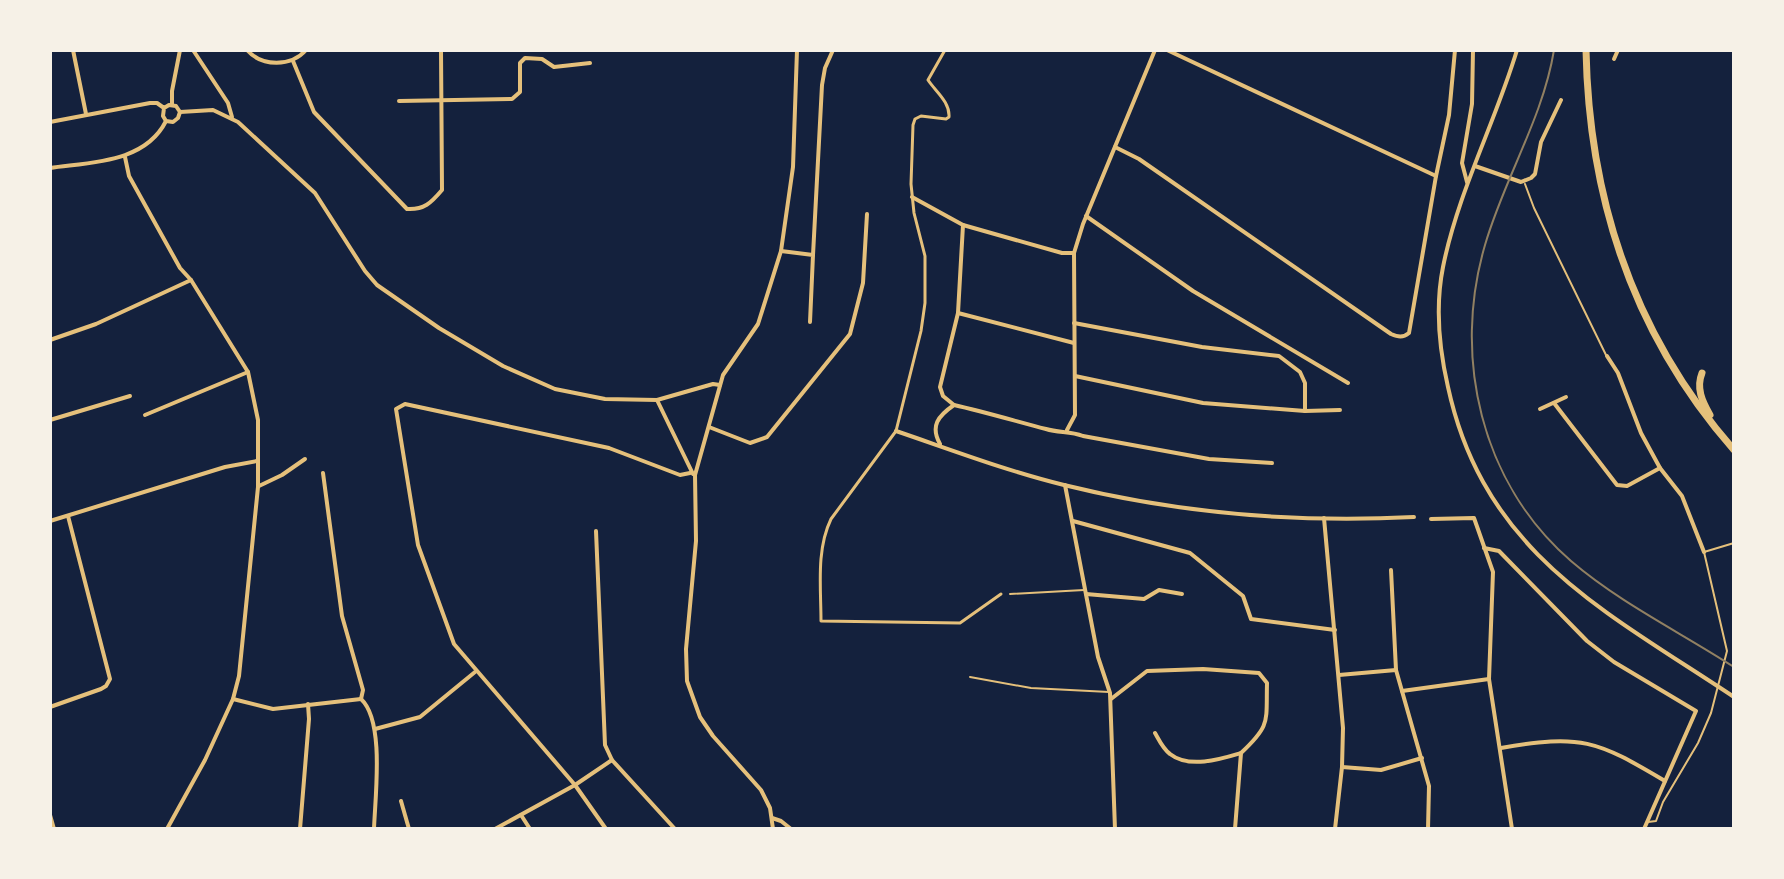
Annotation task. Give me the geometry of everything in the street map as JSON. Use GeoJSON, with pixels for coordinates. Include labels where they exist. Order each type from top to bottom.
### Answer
{"type":"FeatureCollection","features":[{"type":"Feature","properties":{"kind":"main road"},"geometry":{"type":"LineString","coordinates":[[1586,50],[1594,157],[1615,243],[1664,353],[1691,395],[1734,450]]}},
{"type":"Feature","properties":{"kind":"main road"},"geometry":{"type":"LineString","coordinates":[[1702,373],[1699,383],[1701,395],[1720,435]]}},
{"type":"Feature","properties":{"kind":"street"},"geometry":{"type":"LineString","coordinates":[[73,50],[86,114]]}},
{"type":"Feature","properties":{"kind":"street"},"geometry":{"type":"LineString","coordinates":[[172,105],[180,50]]}},
{"type":"Feature","properties":{"kind":"street"},"geometry":{"type":"LineString","coordinates":[[193,50],[228,103],[232,117]]}},
{"type":"Feature","properties":{"kind":"street"},"geometry":{"type":"LineString","coordinates":[[247,50],[262,60],[293,61],[306,50]]}},
{"type":"Feature","properties":{"kind":"street"},"geometry":{"type":"LineString","coordinates":[[293,61],[314,112],[407,209],[420,210],[442,190],[441,50]]}},
{"type":"Feature","properties":{"kind":"street"},"geometry":{"type":"LineString","coordinates":[[692,474],[723,375],[758,324],[781,251],[793,167],[797,50]]}},
{"type":"Feature","properties":{"kind":"street"},"geometry":{"type":"LineString","coordinates":[[810,322],[822,85],[833,50]]}},
{"type":"Feature","properties":{"kind":"street"},"geometry":{"type":"LineString","coordinates":[[945,50],[928,80],[945,101],[950,113],[946,119],[921,116],[915,119],[911,158],[912,197],[925,256],[925,303],[896,431],[825,531],[821,566],[821,621],[960,623],[1001,594]]}},
{"type":"Feature","properties":{"kind":"street"},"geometry":{"type":"LineString","coordinates":[[1067,430],[1075,415],[1074,253],[1086,216],[1155,50]]}},
{"type":"Feature","properties":{"kind":"street"},"geometry":{"type":"LineString","coordinates":[[1167,50],[1436,176]]}},
{"type":"Feature","properties":{"kind":"street"},"geometry":{"type":"LineString","coordinates":[[1115,147],[1139,159],[1391,334],[1405,336],[1409,333],[1449,115],[1455,50]]}},
{"type":"Feature","properties":{"kind":"street"},"geometry":{"type":"LineString","coordinates":[[1468,184],[1462,163],[1472,104],[1473,50]]}},
{"type":"Feature","properties":{"kind":"street"},"geometry":{"type":"LineString","coordinates":[[1517,50],[1468,184],[1446,256],[1439,320],[1441,352],[1452,405],[1475,464],[1500,510],[1551,569],[1601,609],[1733,696]]}},
{"type":"Feature","properties":{"kind":"street"},"geometry":{"type":"LineString","coordinates":[[1614,59],[1618,50]]}},
{"type":"Feature","properties":{"kind":"street"},"geometry":{"type":"LineString","coordinates":[[399,101],[512,99],[520,92],[520,63],[525,58],[542,59],[554,67],[590,63]]}},
{"type":"Feature","properties":{"kind":"street"},"geometry":{"type":"LineString","coordinates":[[1475,166],[1525,182],[1535,174],[1541,142],[1561,100]]}},
{"type":"Feature","properties":{"kind":"street"},"geometry":{"type":"LineString","coordinates":[[50,122],[150,103],[164,108]]}},
{"type":"Feature","properties":{"kind":"street"},"geometry":{"type":"LineString","coordinates":[[164,108],[172,105]]}},
{"type":"Feature","properties":{"kind":"street"},"geometry":{"type":"LineString","coordinates":[[172,105],[180,112],[206,109],[232,117],[315,193],[377,285],[439,328],[503,366],[555,389],[605,399],[657,400],[713,384],[720,385]]}},
{"type":"Feature","properties":{"kind":"street"},"geometry":{"type":"LineString","coordinates":[[164,108],[166,121]]}},
{"type":"Feature","properties":{"kind":"street"},"geometry":{"type":"LineString","coordinates":[[166,121],[176,121],[180,112]]}},
{"type":"Feature","properties":{"kind":"street"},"geometry":{"type":"LineString","coordinates":[[50,168],[125,157],[155,136],[166,121]]}},
{"type":"Feature","properties":{"kind":"street"},"geometry":{"type":"LineString","coordinates":[[125,157],[129,176],[180,268],[191,280],[248,372],[258,420],[258,487],[239,676],[233,699],[205,760],[167,829]]}},
{"type":"Feature","properties":{"kind":"street"},"geometry":{"type":"LineString","coordinates":[[912,197],[963,225],[1062,253],[1074,253]]}},
{"type":"Feature","properties":{"kind":"street"},"geometry":{"type":"LineString","coordinates":[[709,427],[750,443],[767,437],[850,334],[863,283],[867,214]]}},
{"type":"Feature","properties":{"kind":"street"},"geometry":{"type":"LineString","coordinates":[[1086,216],[1219,308],[1348,383]]}},
{"type":"Feature","properties":{"kind":"street"},"geometry":{"type":"LineString","coordinates":[[963,225],[958,313],[940,387],[943,396],[954,405],[1056,432],[1067,430],[1083,436],[1209,459],[1272,463]]}},
{"type":"Feature","properties":{"kind":"street"},"geometry":{"type":"LineString","coordinates":[[781,251],[813,255]]}},
{"type":"Feature","properties":{"kind":"street"},"geometry":{"type":"LineString","coordinates":[[50,340],[96,324],[191,280]]}},
{"type":"Feature","properties":{"kind":"street"},"geometry":{"type":"LineString","coordinates":[[958,313],[1074,343]]}},
{"type":"Feature","properties":{"kind":"street"},"geometry":{"type":"LineString","coordinates":[[1074,323],[1202,347],[1279,356],[1300,372],[1305,383],[1305,411]]}},
{"type":"Feature","properties":{"kind":"street"},"geometry":{"type":"LineString","coordinates":[[1607,356],[1618,373],[1641,433],[1660,468],[1682,496],[1704,552]]}},
{"type":"Feature","properties":{"kind":"street"},"geometry":{"type":"LineString","coordinates":[[145,415],[248,372]]}},
{"type":"Feature","properties":{"kind":"street"},"geometry":{"type":"LineString","coordinates":[[1075,376],[1203,403],[1305,411],[1340,410]]}},
{"type":"Feature","properties":{"kind":"street"},"geometry":{"type":"LineString","coordinates":[[50,420],[130,396]]}},
{"type":"Feature","properties":{"kind":"street"},"geometry":{"type":"LineString","coordinates":[[1540,409],[1566,397]]}},
{"type":"Feature","properties":{"kind":"street"},"geometry":{"type":"LineString","coordinates":[[657,400],[692,474],[696,541],[687,632],[687,681],[700,717],[761,790],[773,829]]}},
{"type":"Feature","properties":{"kind":"street"},"geometry":{"type":"LineString","coordinates":[[1554,403],[1617,485],[1627,486],[1660,468]]}},
{"type":"Feature","properties":{"kind":"street"},"geometry":{"type":"LineString","coordinates":[[606,829],[575,785],[454,644],[418,545],[395,414],[397,406],[405,404],[609,448],[665,471],[692,474]]}},
{"type":"Feature","properties":{"kind":"street"},"geometry":{"type":"LineString","coordinates":[[941,446],[934,429],[938,417],[954,405]]}},
{"type":"Feature","properties":{"kind":"street"},"geometry":{"type":"LineString","coordinates":[[896,431],[1065,485],[1188,508],[1234,514],[1324,518],[1414,517]]}},
{"type":"Feature","properties":{"kind":"street"},"geometry":{"type":"LineString","coordinates":[[258,487],[305,459]]}},
{"type":"Feature","properties":{"kind":"street"},"geometry":{"type":"LineString","coordinates":[[50,521],[225,467],[257,461]]}},
{"type":"Feature","properties":{"kind":"street"},"geometry":{"type":"LineString","coordinates":[[323,473],[342,616],[363,690],[361,699]]}},
{"type":"Feature","properties":{"kind":"street"},"geometry":{"type":"LineString","coordinates":[[1065,485],[1098,657],[1111,699],[1115,829]]}},
{"type":"Feature","properties":{"kind":"street"},"geometry":{"type":"LineString","coordinates":[[50,707],[101,689],[110,679],[68,516]]}},
{"type":"Feature","properties":{"kind":"street"},"geometry":{"type":"LineString","coordinates":[[1324,518],[1339,675],[1342,767],[1335,829]]}},
{"type":"Feature","properties":{"kind":"street"},"geometry":{"type":"LineString","coordinates":[[1431,519],[1474,518],[1493,572],[1489,679],[1512,829]]}},
{"type":"Feature","properties":{"kind":"street"},"geometry":{"type":"LineString","coordinates":[[1073,521],[1190,553],[1243,596],[1251,619],[1335,630]]}},
{"type":"Feature","properties":{"kind":"street"},"geometry":{"type":"LineString","coordinates":[[596,531],[605,745],[612,760],[675,829]]}},
{"type":"Feature","properties":{"kind":"street"},"geometry":{"type":"LineString","coordinates":[[1484,548],[1499,551],[1564,619],[1605,655],[1696,711],[1644,829]]}},
{"type":"Feature","properties":{"kind":"street"},"geometry":{"type":"LineString","coordinates":[[1391,570],[1396,670],[1429,786],[1428,829]]}},
{"type":"Feature","properties":{"kind":"street"},"geometry":{"type":"LineString","coordinates":[[1086,592],[1144,599],[1159,590],[1182,594]]}},
{"type":"Feature","properties":{"kind":"street"},"geometry":{"type":"LineString","coordinates":[[1111,699],[1147,671],[1203,669],[1259,673],[1267,683],[1266,723],[1260,735],[1241,753],[1216,761],[1179,760],[1167,752],[1155,733]]}},
{"type":"Feature","properties":{"kind":"street"},"geometry":{"type":"LineString","coordinates":[[1339,675],[1396,670]]}},
{"type":"Feature","properties":{"kind":"street"},"geometry":{"type":"LineString","coordinates":[[375,729],[420,717],[476,672]]}},
{"type":"Feature","properties":{"kind":"street"},"geometry":{"type":"LineString","coordinates":[[1402,691],[1489,679]]}},
{"type":"Feature","properties":{"kind":"street"},"geometry":{"type":"LineString","coordinates":[[233,699],[267,709],[361,699]]}},
{"type":"Feature","properties":{"kind":"street"},"geometry":{"type":"LineString","coordinates":[[361,699],[368,706],[375,729],[374,829]]}},
{"type":"Feature","properties":{"kind":"street"},"geometry":{"type":"LineString","coordinates":[[300,829],[308,704]]}},
{"type":"Feature","properties":{"kind":"street"},"geometry":{"type":"LineString","coordinates":[[1501,748],[1555,740],[1592,743],[1615,752],[1665,781]]}},
{"type":"Feature","properties":{"kind":"street"},"geometry":{"type":"LineString","coordinates":[[1235,829],[1241,753]]}},
{"type":"Feature","properties":{"kind":"street"},"geometry":{"type":"LineString","coordinates":[[1342,767],[1381,770],[1422,758]]}},
{"type":"Feature","properties":{"kind":"street"},"geometry":{"type":"LineString","coordinates":[[495,829],[575,785],[612,760]]}},
{"type":"Feature","properties":{"kind":"street"},"geometry":{"type":"LineString","coordinates":[[401,801],[409,829]]}},
{"type":"Feature","properties":{"kind":"street"},"geometry":{"type":"LineString","coordinates":[[50,815],[54,829]]}},
{"type":"Feature","properties":{"kind":"street"},"geometry":{"type":"LineString","coordinates":[[521,815],[530,829]]}},
{"type":"Feature","properties":{"kind":"street"},"geometry":{"type":"LineString","coordinates":[[772,818],[791,829]]}},
{"type":"Feature","properties":{"kind":"lane"},"geometry":{"type":"LineString","coordinates":[[1525,182],[1540,221],[1607,356]]}},
{"type":"Feature","properties":{"kind":"lane"},"geometry":{"type":"LineString","coordinates":[[1647,822],[1656,821],[1659,817],[1663,802],[1698,743],[1711,713],[1727,651],[1704,552],[1734,543]]}},
{"type":"Feature","properties":{"kind":"lane"},"geometry":{"type":"LineString","coordinates":[[1010,594],[1086,592]]}},
{"type":"Feature","properties":{"kind":"lane"},"geometry":{"type":"LineString","coordinates":[[970,677],[1031,688],[1110,693]]}},
{"type":"Feature","properties":{"kind":"railway"},"geometry":{"type":"LineString","coordinates":[[1554,50],[1541,100],[1493,220],[1476,288],[1472,331],[1474,374],[1482,416],[1496,456],[1515,494],[1540,530],[1571,561],[1630,604],[1734,667]]}}]}
